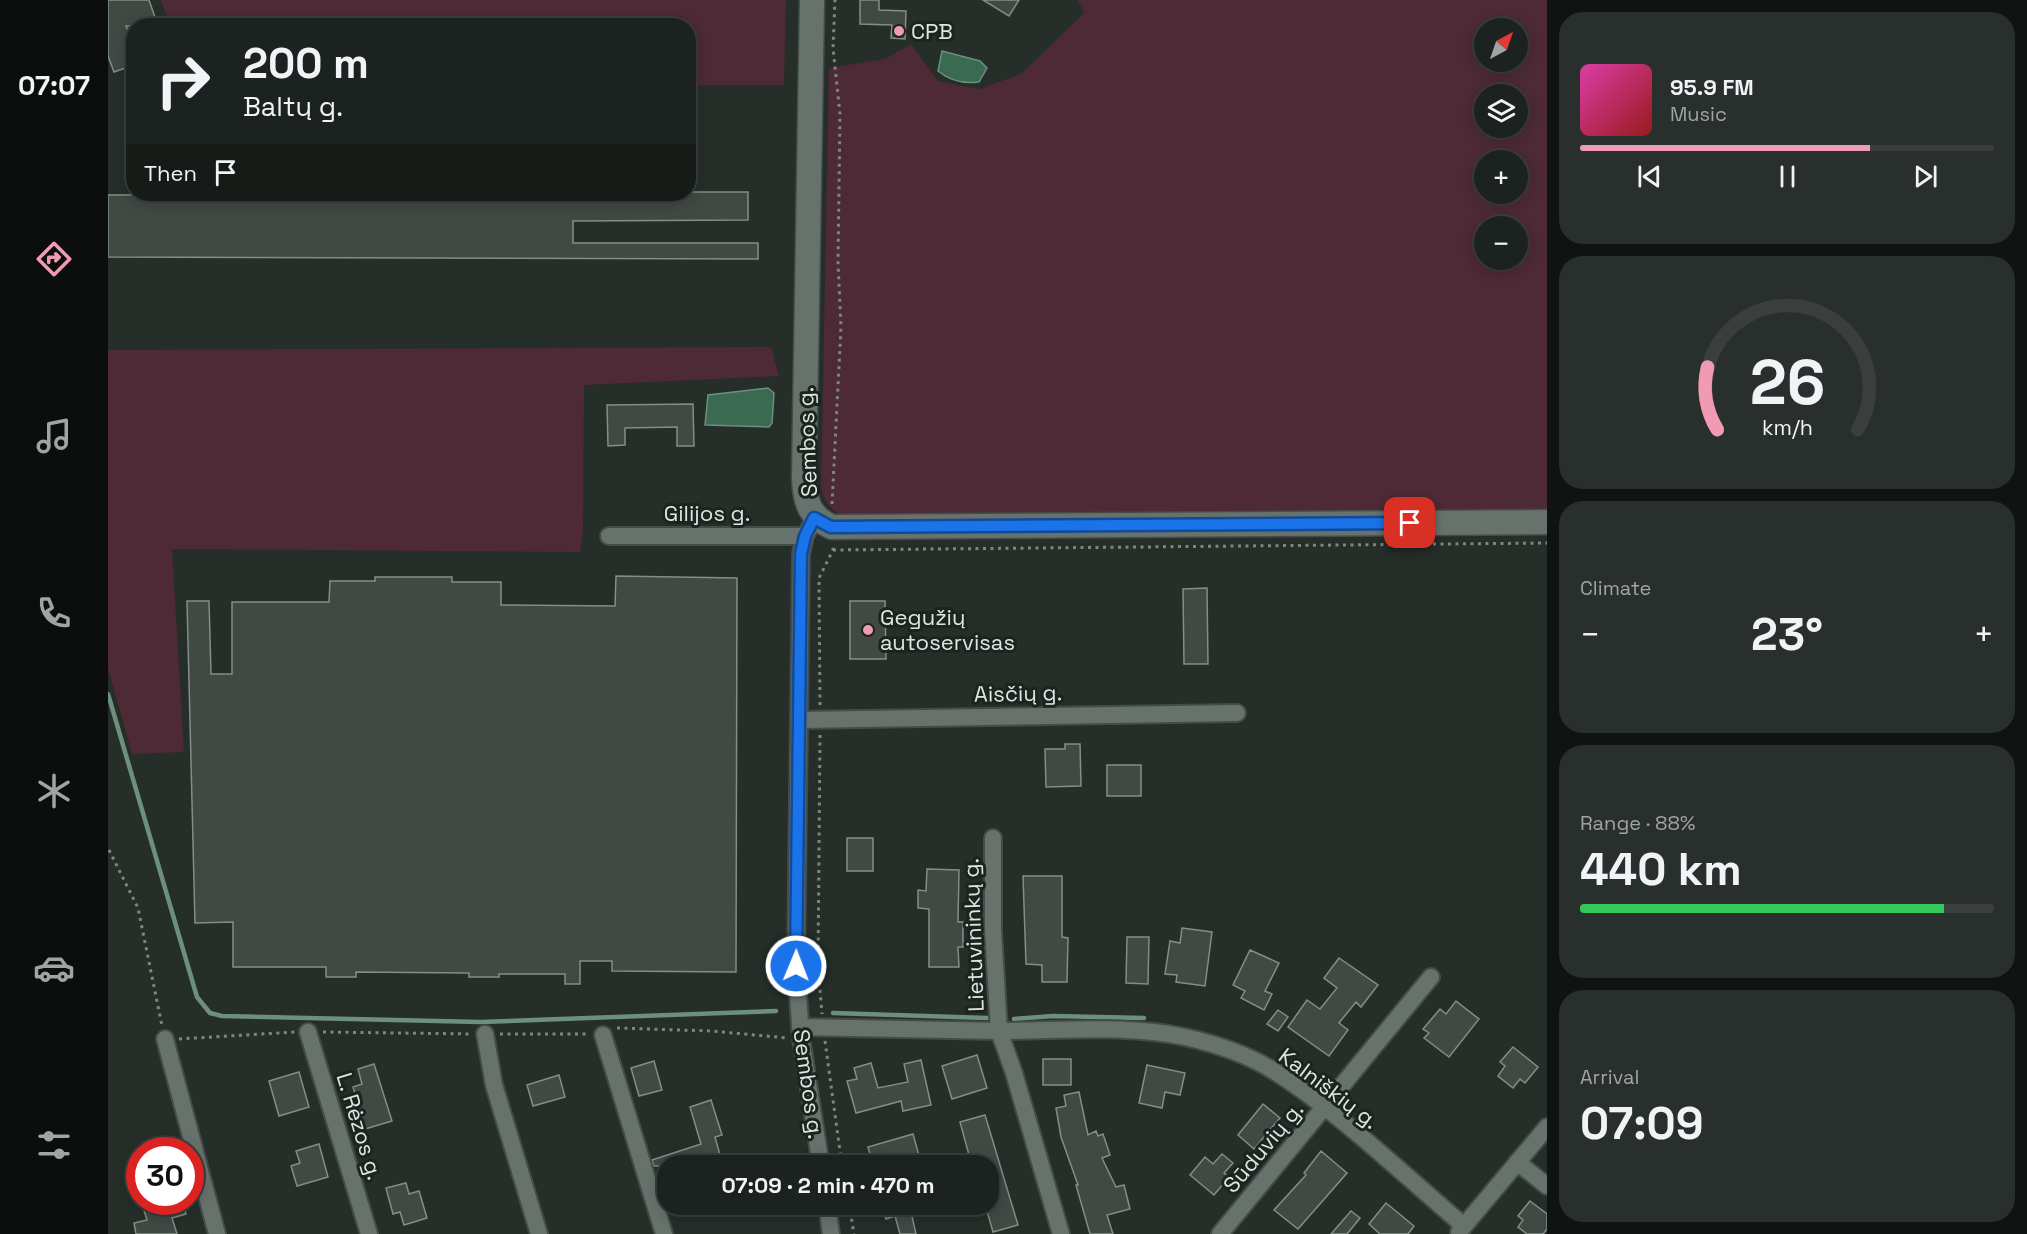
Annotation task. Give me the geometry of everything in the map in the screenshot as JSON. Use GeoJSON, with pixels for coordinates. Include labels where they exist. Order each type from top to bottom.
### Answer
{"type":"FeatureCollection","features":[{"type":"Feature","properties":{"kind":"main road","name":"Sembos g."},"geometry":{"type":"LineString","coordinates":[[813,0],[804,478],[807,505],[821,533]]}},
{"type":"Feature","properties":{"kind":"main road"},"geometry":{"type":"LineString","coordinates":[[821,533],[1547,522]]}},
{"type":"Feature","properties":{"kind":"street","name":"Gilijos g."},"geometry":{"type":"LineString","coordinates":[[609,536],[821,533]]}},
{"type":"Feature","properties":{"kind":"street","name":"Sembos g."},"geometry":{"type":"LineString","coordinates":[[819,1155],[801,1033],[796,966],[801,554],[821,533]]}},
{"type":"Feature","properties":{"kind":"street","name":"Aisčių g."},"geometry":{"type":"LineString","coordinates":[[799,720],[1237,713]]}},
{"type":"Feature","properties":{"kind":"street","name":"Lietuvininkų g."},"geometry":{"type":"LineString","coordinates":[[993,838],[993,930],[999,1031]]}},
{"type":"Feature","properties":{"kind":"street","name":"Sūduvių g."},"geometry":{"type":"LineString","coordinates":[[1220,1234],[1431,977]]}},
{"type":"Feature","properties":{"kind":"street","name":"Kalniškių g."},"geometry":{"type":"LineString","coordinates":[[801,1033],[823,1027],[999,1031],[1119,1030],[1183,1037],[1234,1051],[1273,1070],[1324,1108],[1461,1230]]}},
{"type":"Feature","properties":{"kind":"street"},"geometry":{"type":"LineString","coordinates":[[999,1031],[1014,1073],[1060,1234]]}},
{"type":"Feature","properties":{"kind":"street","name":"L. Rėzos g."},"geometry":{"type":"LineString","coordinates":[[308,1032],[369,1234]]}},
{"type":"Feature","properties":{"kind":"street"},"geometry":{"type":"LineString","coordinates":[[485,1034],[494,1085],[538,1234]]}},
{"type":"Feature","properties":{"kind":"street"},"geometry":{"type":"LineString","coordinates":[[603,1035],[664,1234]]}},
{"type":"Feature","properties":{"kind":"street"},"geometry":{"type":"LineString","coordinates":[[165,1039],[217,1234]]}},
{"type":"Feature","properties":{"kind":"street"},"geometry":{"type":"LineString","coordinates":[[1461,1230],[1547,1127]]}},
{"type":"Feature","properties":{"kind":"street"},"geometry":{"type":"LineString","coordinates":[[1517,1162],[1547,1186]]}},
{"type":"Feature","properties":{"kind":"street"},"geometry":{"type":"LineString","coordinates":[[828,1215],[831,1234]]}},
{"type":"Feature","properties":{"kind":"path"},"geometry":{"type":"LineString","coordinates":[[835,0],[834,62],[840,114],[838,262],[840,327],[819,578],[818,966],[823,1027],[840,1155]]}},
{"type":"Feature","properties":{"kind":"path"},"geometry":{"type":"LineString","coordinates":[[821,533],[1547,543]]}},
{"type":"Feature","properties":{"kind":"path"},"geometry":{"type":"LineString","coordinates":[[109,850],[138,908],[165,1039],[308,1032],[485,1034],[566,1032],[603,1035],[610,1029],[635,1028],[801,1033]]}},
{"type":"Feature","properties":{"kind":"path"},"geometry":{"type":"LineString","coordinates":[[851,1215],[854,1234]]}},
{"type":"Feature","properties":{"kind":"shaded area"},"geometry":{"type":"Polygon","coordinates":[[[161,0],[786,0],[784,85],[696,85],[696,18],[167,18],[161,0]]]}},
{"type":"Feature","properties":{"kind":"shaded area"},"geometry":{"type":"Polygon","coordinates":[[[1078,0],[1547,0],[1547,512],[846,517],[837,512],[825,499],[821,489],[829,68],[885,59],[911,44],[938,81],[979,89],[1021,74],[1084,13],[1078,0]]]}},
{"type":"Feature","properties":{"kind":"shaded area"},"geometry":{"type":"Polygon","coordinates":[[[942,51],[980,61],[987,68],[979,82],[957,81],[938,71],[942,51]]]}},
{"type":"Feature","properties":{"kind":"shaded area"},"geometry":{"type":"Polygon","coordinates":[[[771,347],[779,376],[584,385],[583,533],[580,552],[172,549],[184,752],[132,754],[108,668],[108,350],[771,347]]]}},
{"type":"Feature","properties":{"kind":"shaded area"},"geometry":{"type":"Polygon","coordinates":[[[768,388],[774,393],[772,423],[769,427],[705,425],[708,395],[768,388]]]}},
{"type":"Feature","properties":{"kind":"building"},"geometry":{"type":"Polygon","coordinates":[[[108,0],[149,0],[155,18],[126,18],[126,68],[114,72],[108,56],[108,0]]]}},
{"type":"Feature","properties":{"kind":"building"},"geometry":{"type":"Polygon","coordinates":[[[860,0],[879,0],[879,10],[906,11],[905,39],[891,38],[892,25],[860,24],[860,0]]]}},
{"type":"Feature","properties":{"kind":"building"},"geometry":{"type":"Polygon","coordinates":[[[983,0],[1019,0],[1009,16],[983,0]]]}},
{"type":"Feature","properties":{"kind":"building"},"geometry":{"type":"Polygon","coordinates":[[[696,192],[748,192],[748,220],[573,221],[573,243],[758,243],[758,259],[108,257],[108,195],[126,195],[126,201],[696,201],[696,192]]]}},
{"type":"Feature","properties":{"kind":"building"},"geometry":{"type":"Polygon","coordinates":[[[693,404],[694,446],[677,446],[677,427],[625,428],[625,445],[608,446],[607,405],[693,404]]]}},
{"type":"Feature","properties":{"kind":"building"},"geometry":{"type":"Polygon","coordinates":[[[616,576],[737,578],[736,972],[612,971],[612,961],[580,961],[580,984],[565,984],[565,974],[499,974],[499,977],[469,977],[469,973],[356,972],[356,977],[326,977],[326,967],[233,967],[233,922],[195,923],[187,601],[209,601],[211,674],[232,674],[232,602],[329,602],[330,581],[375,581],[375,577],[452,577],[452,582],[501,582],[501,605],[615,606],[616,576]]]}},
{"type":"Feature","properties":{"kind":"building"},"geometry":{"type":"Polygon","coordinates":[[[1207,588],[1208,664],[1184,664],[1183,589],[1207,588]]]}},
{"type":"Feature","properties":{"kind":"building","name":"Gegužių autoservisas"},"geometry":{"type":"Polygon","coordinates":[[[850,601],[885,601],[886,659],[850,659],[850,601]]]}},
{"type":"Feature","properties":{"kind":"building"},"geometry":{"type":"Polygon","coordinates":[[[1065,744],[1080,744],[1081,786],[1046,787],[1045,749],[1065,749],[1065,744]]]}},
{"type":"Feature","properties":{"kind":"building"},"geometry":{"type":"Polygon","coordinates":[[[1107,765],[1141,765],[1141,796],[1107,796],[1107,765]]]}},
{"type":"Feature","properties":{"kind":"building"},"geometry":{"type":"Polygon","coordinates":[[[847,838],[873,838],[873,871],[847,871],[847,838]]]}},
{"type":"Feature","properties":{"kind":"building"},"geometry":{"type":"Polygon","coordinates":[[[927,869],[959,870],[958,922],[963,922],[963,947],[958,947],[959,967],[929,967],[929,909],[918,908],[918,890],[926,891],[927,869]]]}},
{"type":"Feature","properties":{"kind":"building"},"geometry":{"type":"Polygon","coordinates":[[[1023,876],[1062,876],[1062,937],[1068,938],[1067,982],[1042,982],[1042,965],[1026,964],[1023,876]]]}},
{"type":"Feature","properties":{"kind":"building"},"geometry":{"type":"Polygon","coordinates":[[[1182,928],[1212,932],[1205,986],[1176,982],[1177,975],[1165,974],[1170,941],[1180,943],[1182,928]]]}},
{"type":"Feature","properties":{"kind":"building"},"geometry":{"type":"Polygon","coordinates":[[[1127,937],[1149,937],[1148,984],[1126,983],[1127,937]]]}},
{"type":"Feature","properties":{"kind":"building"},"geometry":{"type":"Polygon","coordinates":[[[1250,950],[1279,963],[1265,991],[1272,994],[1264,1010],[1241,998],[1245,991],[1233,985],[1250,950]]]}},
{"type":"Feature","properties":{"kind":"building"},"geometry":{"type":"Polygon","coordinates":[[[1339,958],[1378,985],[1361,1007],[1356,1002],[1339,1023],[1348,1030],[1329,1056],[1288,1027],[1307,1000],[1320,1009],[1337,988],[1324,978],[1339,958]]]}},
{"type":"Feature","properties":{"kind":"building"},"geometry":{"type":"Polygon","coordinates":[[[1456,1001],[1479,1019],[1449,1057],[1424,1038],[1429,1033],[1423,1029],[1440,1009],[1446,1014],[1456,1001]]]}},
{"type":"Feature","properties":{"kind":"building"},"geometry":{"type":"Polygon","coordinates":[[[1278,1010],[1288,1017],[1278,1031],[1267,1024],[1278,1010]]]}},
{"type":"Feature","properties":{"kind":"building"},"geometry":{"type":"Polygon","coordinates":[[[1513,1047],[1538,1067],[1525,1083],[1520,1079],[1513,1088],[1498,1076],[1505,1066],[1500,1062],[1513,1047]]]}},
{"type":"Feature","properties":{"kind":"building"},"geometry":{"type":"Polygon","coordinates":[[[977,1055],[987,1088],[952,1099],[942,1066],[977,1055]]]}},
{"type":"Feature","properties":{"kind":"building"},"geometry":{"type":"Polygon","coordinates":[[[1043,1059],[1071,1059],[1071,1085],[1043,1085],[1043,1059]]]}},
{"type":"Feature","properties":{"kind":"building"},"geometry":{"type":"Polygon","coordinates":[[[921,1060],[931,1105],[903,1111],[901,1101],[856,1113],[847,1081],[857,1079],[854,1068],[871,1063],[878,1088],[908,1082],[904,1064],[921,1060]]]}},
{"type":"Feature","properties":{"kind":"building"},"geometry":{"type":"Polygon","coordinates":[[[654,1061],[662,1090],[639,1096],[631,1068],[654,1061]]]}},
{"type":"Feature","properties":{"kind":"building"},"geometry":{"type":"Polygon","coordinates":[[[374,1064],[392,1121],[365,1129],[353,1087],[362,1084],[358,1069],[374,1064]]]}},
{"type":"Feature","properties":{"kind":"building"},"geometry":{"type":"Polygon","coordinates":[[[1147,1065],[1185,1073],[1180,1095],[1165,1092],[1162,1108],[1139,1103],[1147,1065]]]}},
{"type":"Feature","properties":{"kind":"building"},"geometry":{"type":"Polygon","coordinates":[[[299,1072],[309,1107],[279,1116],[269,1081],[299,1072]]]}},
{"type":"Feature","properties":{"kind":"building"},"geometry":{"type":"Polygon","coordinates":[[[559,1075],[565,1097],[533,1106],[527,1085],[559,1075]]]}},
{"type":"Feature","properties":{"kind":"building"},"geometry":{"type":"Polygon","coordinates":[[[1079,1092],[1088,1135],[1096,1131],[1098,1136],[1103,1134],[1110,1155],[1102,1158],[1116,1187],[1124,1185],[1130,1209],[1107,1215],[1113,1234],[1090,1234],[1076,1185],[1078,1185],[1061,1137],[1056,1108],[1066,1106],[1064,1095],[1079,1092]]]}},
{"type":"Feature","properties":{"kind":"building"},"geometry":{"type":"Polygon","coordinates":[[[711,1100],[722,1135],[715,1137],[720,1155],[667,1155],[701,1144],[690,1107],[711,1100]]]}},
{"type":"Feature","properties":{"kind":"building"},"geometry":{"type":"Polygon","coordinates":[[[1263,1104],[1280,1118],[1254,1149],[1238,1135],[1263,1104]]]}},
{"type":"Feature","properties":{"kind":"building"},"geometry":{"type":"Polygon","coordinates":[[[985,1115],[997,1155],[969,1155],[960,1122],[985,1115]]]}},
{"type":"Feature","properties":{"kind":"building"},"geometry":{"type":"Polygon","coordinates":[[[913,1134],[919,1155],[870,1155],[868,1147],[913,1134]]]}},
{"type":"Feature","properties":{"kind":"building"},"geometry":{"type":"Polygon","coordinates":[[[319,1144],[328,1177],[297,1186],[291,1166],[300,1163],[296,1151],[319,1144]]]}},
{"type":"Feature","properties":{"kind":"building"},"geometry":{"type":"Polygon","coordinates":[[[1321,1151],[1347,1173],[1298,1229],[1274,1210],[1306,1175],[1304,1173],[1321,1151]]]}},
{"type":"Feature","properties":{"kind":"building"},"geometry":{"type":"Polygon","coordinates":[[[1222,1154],[1233,1163],[1224,1173],[1229,1177],[1214,1195],[1190,1175],[1205,1157],[1213,1164],[1222,1154]]]}},
{"type":"Feature","properties":{"kind":"building"},"geometry":{"type":"Polygon","coordinates":[[[657,1158],[657,1166],[654,1166],[652,1160],[657,1158]]]}},
{"type":"Feature","properties":{"kind":"building"},"geometry":{"type":"Polygon","coordinates":[[[999,1162],[1018,1225],[993,1232],[988,1215],[999,1215],[999,1162]]]}},
{"type":"Feature","properties":{"kind":"building"},"geometry":{"type":"Polygon","coordinates":[[[406,1183],[409,1194],[419,1191],[427,1218],[404,1225],[400,1212],[393,1214],[386,1188],[406,1183]]]}},
{"type":"Feature","properties":{"kind":"building"},"geometry":{"type":"Polygon","coordinates":[[[1530,1201],[1547,1214],[1547,1229],[1543,1234],[1527,1234],[1518,1227],[1523,1220],[1518,1216],[1530,1201]]]}},
{"type":"Feature","properties":{"kind":"building"},"geometry":{"type":"Polygon","coordinates":[[[1386,1203],[1414,1226],[1408,1234],[1380,1234],[1369,1224],[1386,1203]]]}},
{"type":"Feature","properties":{"kind":"building"},"geometry":{"type":"Polygon","coordinates":[[[1351,1211],[1360,1218],[1347,1234],[1331,1234],[1351,1211]]]}},
{"type":"Feature","properties":{"kind":"building"},"geometry":{"type":"Polygon","coordinates":[[[145,1215],[182,1215],[172,1218],[177,1234],[136,1234],[134,1223],[147,1220],[145,1215]]]}},
{"type":"Feature","properties":{"kind":"building"},"geometry":{"type":"Polygon","coordinates":[[[885,1215],[912,1215],[916,1234],[900,1234],[895,1216],[886,1219],[885,1215]]]}},
{"type":"Feature","properties":{"kind":"waterway"},"geometry":{"type":"LineString","coordinates":[[108,694],[197,997],[210,1013],[222,1016],[480,1022],[776,1011]]}},
{"type":"Feature","properties":{"kind":"waterway"},"geometry":{"type":"LineString","coordinates":[[833,1013],[987,1018]]}},
{"type":"Feature","properties":{"kind":"waterway"},"geometry":{"type":"LineString","coordinates":[[1014,1019],[1053,1016],[1144,1018]]}},
{"type":"Feature","properties":{"kind":"place","name":"CPB"},"geometry":{"type":"Point","coordinates":[899,31]}},
{"type":"Feature","properties":{"kind":"place","name":"Gegužių autoservisas"},"geometry":{"type":"Point","coordinates":[868,630]}},
{"type":"Feature","properties":{"kind":"route"},"geometry":{"type":"LineString","coordinates":[[796,966],[801,554],[805,536],[814,518],[831,527],[1410,523]]}}]}
